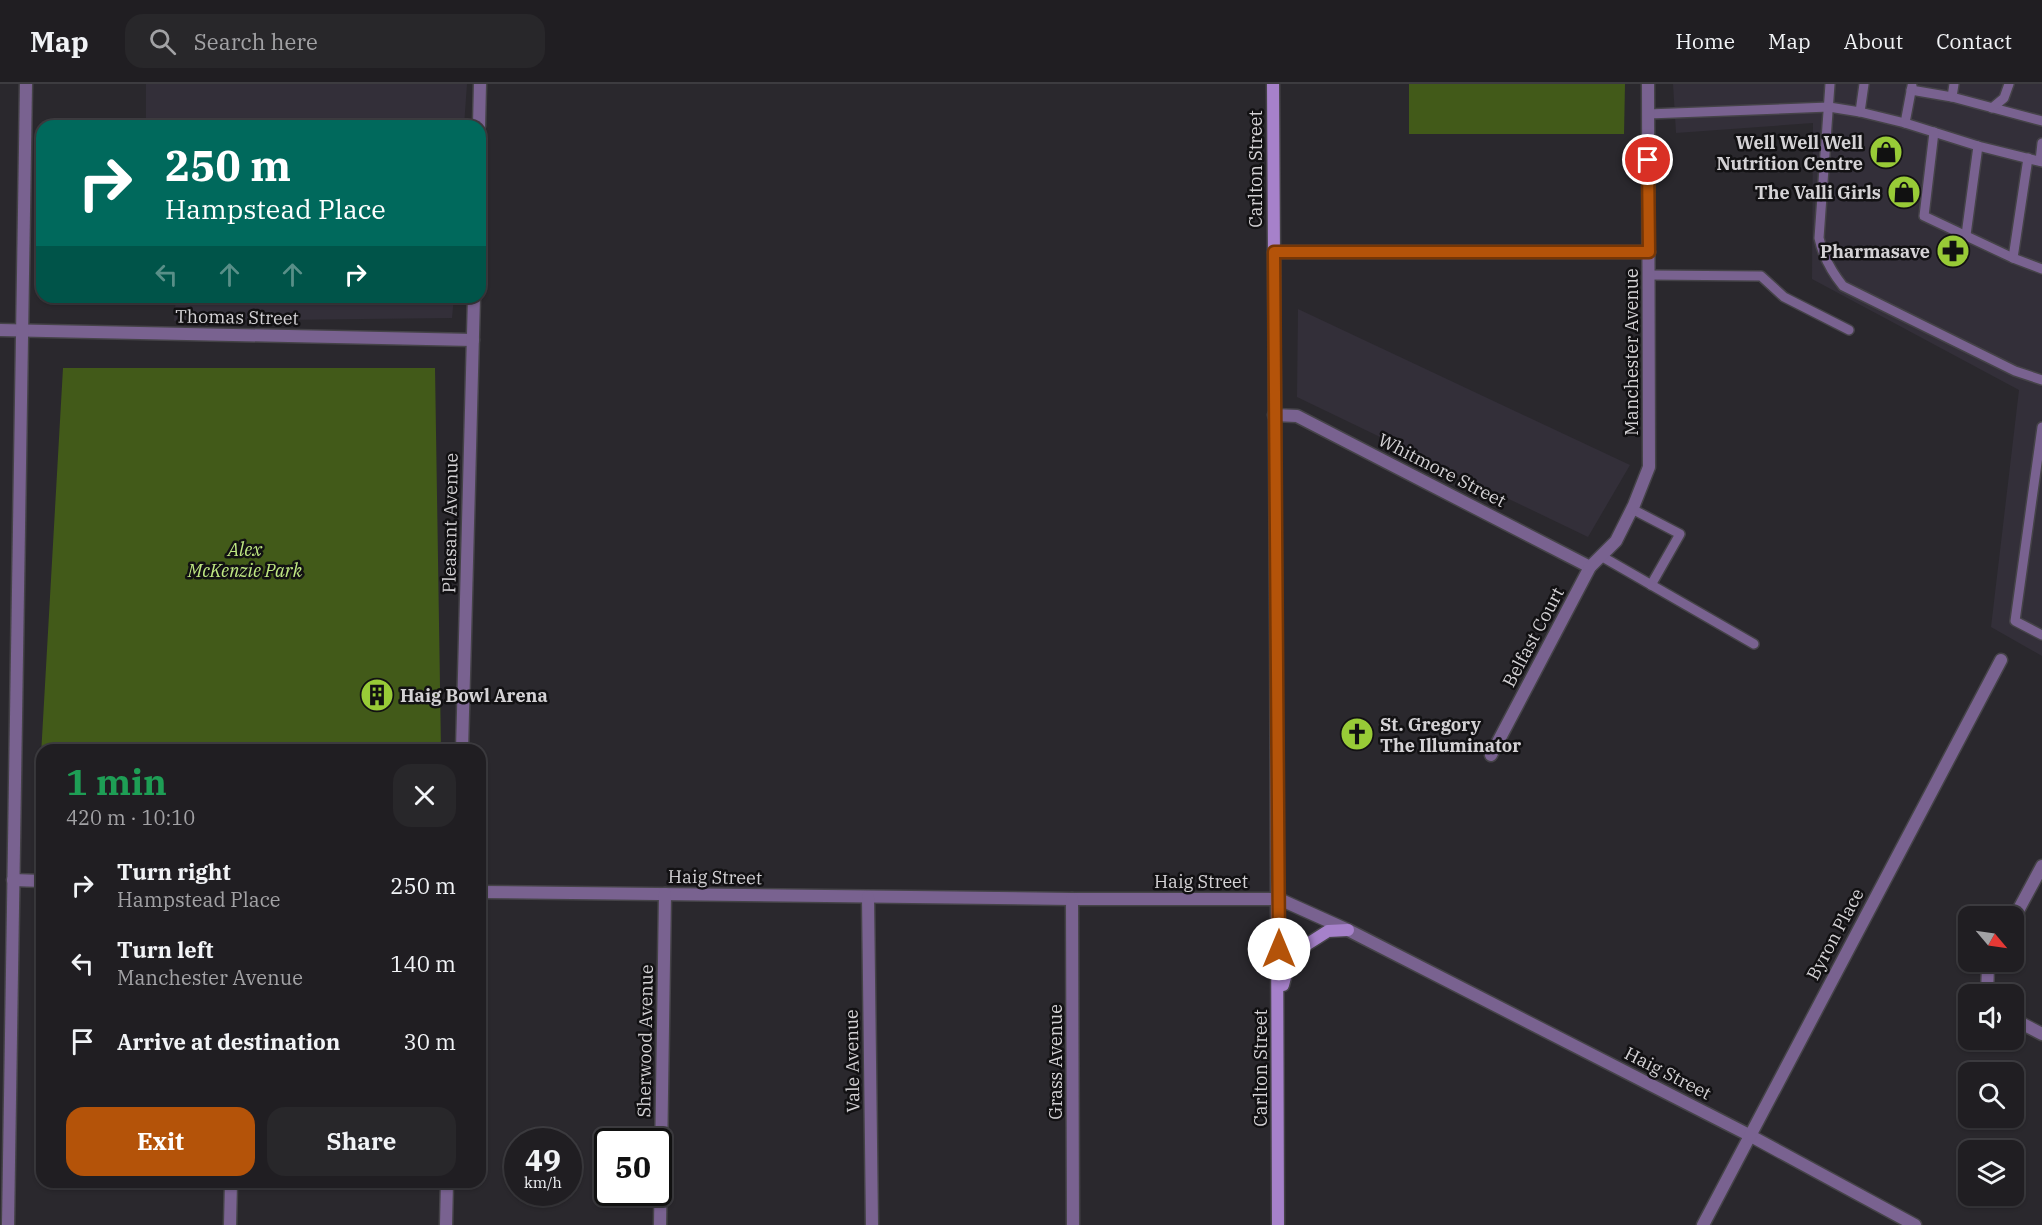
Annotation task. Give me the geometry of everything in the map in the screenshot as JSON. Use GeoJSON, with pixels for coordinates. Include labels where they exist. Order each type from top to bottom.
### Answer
{"type":"FeatureCollection","features":[{"type":"Feature","properties":{"kind":"main road","name":"Carlton Street"},"geometry":{"type":"LineString","coordinates":[[1273,84],[1279,899],[1278,1225]]}},
{"type":"Feature","properties":{"kind":"main road"},"geometry":{"type":"LineString","coordinates":[[1278,1007],[1288,966],[1306,945],[1328,931],[1348,930]]}},
{"type":"Feature","properties":{"kind":"street"},"geometry":{"type":"LineString","coordinates":[[8,1225],[26,84]]}},
{"type":"Feature","properties":{"kind":"street"},"geometry":{"type":"LineString","coordinates":[[478,120],[480,84]]}},
{"type":"Feature","properties":{"kind":"street","name":"Manchester Avenue"},"geometry":{"type":"LineString","coordinates":[[1590,567],[1616,541],[1649,467],[1648,84]]}},
{"type":"Feature","properties":{"kind":"street"},"geometry":{"type":"LineString","coordinates":[[1274,252],[1649,252]]}},
{"type":"Feature","properties":{"kind":"street","name":"Pleasant Avenue"},"geometry":{"type":"LineString","coordinates":[[462,744],[474,303]]}},
{"type":"Feature","properties":{"kind":"street","name":"Thomas Street"},"geometry":{"type":"LineString","coordinates":[[0,330],[473,340]]}},
{"type":"Feature","properties":{"kind":"street","name":"Whitmore Street"},"geometry":{"type":"LineString","coordinates":[[1274,415],[1297,416],[1590,567]]}},
{"type":"Feature","properties":{"kind":"street","name":"Belfast Court"},"geometry":{"type":"LineString","coordinates":[[1491,755],[1590,567]]}},
{"type":"Feature","properties":{"kind":"street","name":"Byron Place"},"geometry":{"type":"LineString","coordinates":[[1703,1225],[2001,660]]}},
{"type":"Feature","properties":{"kind":"street"},"geometry":{"type":"LineString","coordinates":[[2021,906],[2042,866]]}},
{"type":"Feature","properties":{"kind":"street"},"geometry":{"type":"LineString","coordinates":[[13,880],[36,881]]}},
{"type":"Feature","properties":{"kind":"street","name":"Haig Street"},"geometry":{"type":"LineString","coordinates":[[486,892],[1072,899],[1279,899],[1348,930],[1749,1135],[1915,1225]]}},
{"type":"Feature","properties":{"kind":"street","name":"Sherwood Avenue"},"geometry":{"type":"LineString","coordinates":[[660,1225],[665,894]]}},
{"type":"Feature","properties":{"kind":"street","name":"Vale Avenue"},"geometry":{"type":"LineString","coordinates":[[868,897],[872,1225]]}},
{"type":"Feature","properties":{"kind":"street","name":"Grass Avenue"},"geometry":{"type":"LineString","coordinates":[[1072,899],[1073,1225]]}},
{"type":"Feature","properties":{"kind":"street"},"geometry":{"type":"LineString","coordinates":[[2024,1025],[2042,1034]]}},
{"type":"Feature","properties":{"kind":"street"},"geometry":{"type":"LineString","coordinates":[[230,1225],[231,1188]]}},
{"type":"Feature","properties":{"kind":"street"},"geometry":{"type":"LineString","coordinates":[[446,1225],[447,1188]]}},
{"type":"Feature","properties":{"kind":"lane"},"geometry":{"type":"LineString","coordinates":[[1830,84],[1819,238],[1823,255],[1833,273],[1844,286],[2015,371],[2042,380]]}},
{"type":"Feature","properties":{"kind":"lane"},"geometry":{"type":"LineString","coordinates":[[1860,112],[1864,84]]}},
{"type":"Feature","properties":{"kind":"lane"},"geometry":{"type":"LineString","coordinates":[[1952,97],[1954,84]]}},
{"type":"Feature","properties":{"kind":"lane"},"geometry":{"type":"LineString","coordinates":[[1992,108],[2004,98],[2009,84]]}},
{"type":"Feature","properties":{"kind":"lane"},"geometry":{"type":"LineString","coordinates":[[1905,123],[1911,87],[2042,121]]}},
{"type":"Feature","properties":{"kind":"lane"},"geometry":{"type":"LineString","coordinates":[[1648,114],[1829,107],[1905,123],[1978,146],[2041,161],[2042,142]]}},
{"type":"Feature","properties":{"kind":"lane"},"geometry":{"type":"LineString","coordinates":[[1934,132],[1924,216],[2013,258],[2042,269]]}},
{"type":"Feature","properties":{"kind":"lane"},"geometry":{"type":"LineString","coordinates":[[1966,235],[1978,146]]}},
{"type":"Feature","properties":{"kind":"lane"},"geometry":{"type":"LineString","coordinates":[[2013,258],[2028,158]]}},
{"type":"Feature","properties":{"kind":"lane"},"geometry":{"type":"LineString","coordinates":[[1649,275],[1761,276],[1784,297],[1849,330]]}},
{"type":"Feature","properties":{"kind":"lane"},"geometry":{"type":"LineString","coordinates":[[2042,427],[2015,621],[2042,635]]}},
{"type":"Feature","properties":{"kind":"lane"},"geometry":{"type":"LineString","coordinates":[[1632,509],[1680,534],[1651,585]]}},
{"type":"Feature","properties":{"kind":"lane"},"geometry":{"type":"LineString","coordinates":[[1601,556],[1754,644]]}},
{"type":"Feature","properties":{"kind":"shaded area"},"geometry":{"type":"Polygon","coordinates":[[[146,84],[467,84],[464,120],[146,120],[146,84]]]}},
{"type":"Feature","properties":{"kind":"shaded area"},"geometry":{"type":"Polygon","coordinates":[[[1673,84],[2042,84],[2042,656],[1991,627],[2019,390],[1812,279],[1813,123],[1676,133],[1673,84]]]}},
{"type":"Feature","properties":{"kind":"shaded area"},"geometry":{"type":"Polygon","coordinates":[[[176,303],[453,303],[452,318],[174,321],[176,303]]]}},
{"type":"Feature","properties":{"kind":"shaded area"},"geometry":{"type":"Polygon","coordinates":[[[1298,309],[1630,465],[1588,537],[1297,397],[1298,309]]]}},
{"type":"Feature","properties":{"kind":"green space"},"geometry":{"type":"Polygon","coordinates":[[[1409,84],[1625,84],[1624,134],[1409,134],[1409,84]]]}},
{"type":"Feature","properties":{"kind":"green space","name":"Alex McKenzie Park"},"geometry":{"type":"Polygon","coordinates":[[[63,368],[435,368],[441,744],[42,744],[63,368]]]}},
{"type":"Feature","properties":{"kind":"place","name":"Well Well Well Nutrition Centre"},"geometry":{"type":"Point","coordinates":[1886,152]}},
{"type":"Feature","properties":{"kind":"place","name":"The Valli Girls"},"geometry":{"type":"Point","coordinates":[1904,192]}},
{"type":"Feature","properties":{"kind":"place","name":"Pharmasave"},"geometry":{"type":"Point","coordinates":[1953,251]}},
{"type":"Feature","properties":{"kind":"place","name":"Haig Bowl Arena"},"geometry":{"type":"Point","coordinates":[377,695]}},
{"type":"Feature","properties":{"kind":"place","name":"St. Gregory The Illuminator"},"geometry":{"type":"Point","coordinates":[1357,734]}},
{"type":"Feature","properties":{"kind":"route"},"geometry":{"type":"LineString","coordinates":[[1279,949],[1274,252],[1649,252],[1648,160]]}}]}
